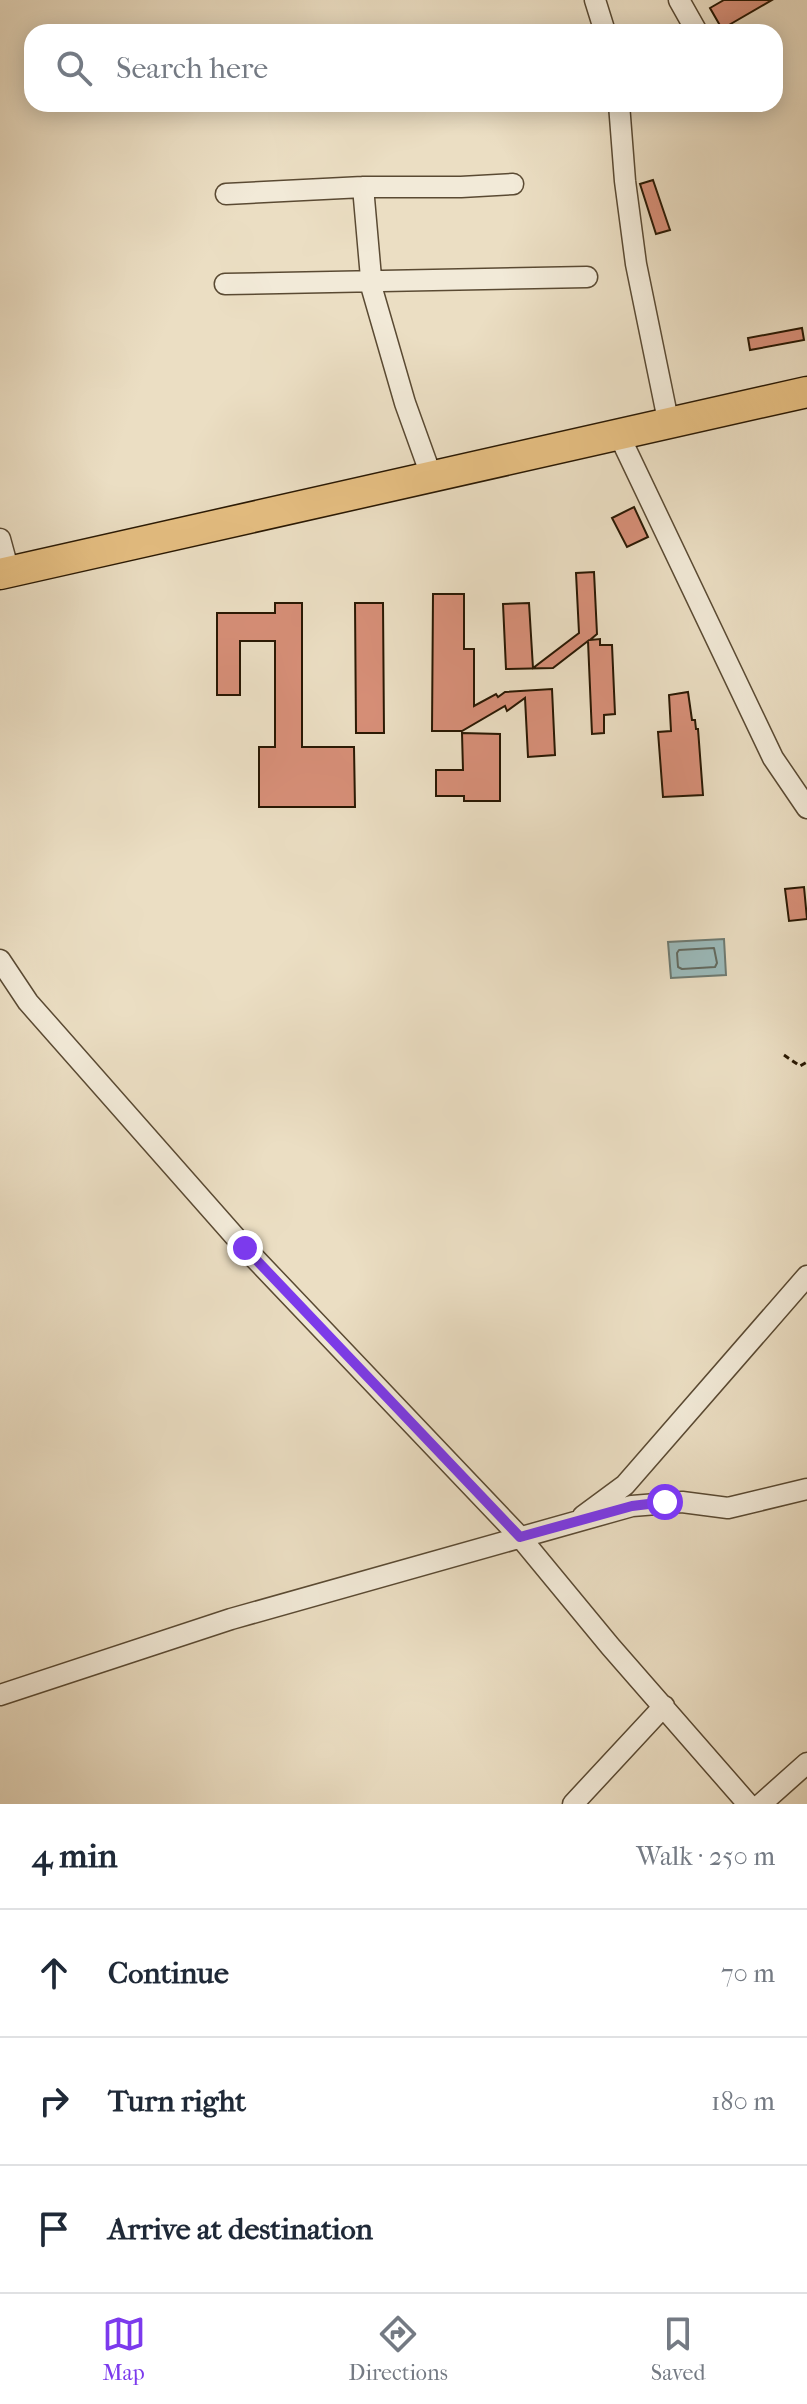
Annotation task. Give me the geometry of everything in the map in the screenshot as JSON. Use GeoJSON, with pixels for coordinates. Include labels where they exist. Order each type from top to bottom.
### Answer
{"type":"FeatureCollection","features":[{"type":"Feature","properties":{"kind":"highway"},"geometry":{"type":"LineString","coordinates":[[4,573],[807,392]]}},
{"type":"Feature","properties":{"kind":"street"},"geometry":{"type":"LineString","coordinates":[[595,0],[602,24]]}},
{"type":"Feature","properties":{"kind":"street"},"geometry":{"type":"LineString","coordinates":[[679,0],[692,24]]}},
{"type":"Feature","properties":{"kind":"street"},"geometry":{"type":"LineString","coordinates":[[620,112],[636,264],[669,425]]}},
{"type":"Feature","properties":{"kind":"street"},"geometry":{"type":"LineString","coordinates":[[226,194],[513,184]]}},
{"type":"Feature","properties":{"kind":"street"},"geometry":{"type":"LineString","coordinates":[[363,187],[371,281],[405,403],[432,478]]}},
{"type":"Feature","properties":{"kind":"street"},"geometry":{"type":"LineString","coordinates":[[225,284],[587,277]]}},
{"type":"Feature","properties":{"kind":"street"},"geometry":{"type":"LineString","coordinates":[[619,435],[773,758],[807,808]]}},
{"type":"Feature","properties":{"kind":"street"},"geometry":{"type":"LineString","coordinates":[[0,539],[4,573]]}},
{"type":"Feature","properties":{"kind":"street"},"geometry":{"type":"LineString","coordinates":[[0,960],[28,1002],[245,1248],[520,1537],[748,1804]]}},
{"type":"Feature","properties":{"kind":"street"},"geometry":{"type":"LineString","coordinates":[[574,1523],[625,1485],[807,1276]]}},
{"type":"Feature","properties":{"kind":"street"},"geometry":{"type":"LineString","coordinates":[[0,1695],[231,1619],[632,1506],[682,1502],[728,1508],[807,1489]]}},
{"type":"Feature","properties":{"kind":"street"},"geometry":{"type":"LineString","coordinates":[[573,1804],[664,1706]]}},
{"type":"Feature","properties":{"kind":"street"},"geometry":{"type":"LineString","coordinates":[[761,1804],[807,1763]]}},
{"type":"Feature","properties":{"kind":"path"},"geometry":{"type":"LineString","coordinates":[[784,1055],[800,1066],[807,1062]]}},
{"type":"Feature","properties":{"kind":"water"},"geometry":{"type":"Polygon","coordinates":[[[724,939],[726,975],[671,978],[668,942],[724,939]]]}},
{"type":"Feature","properties":{"kind":"building"},"geometry":{"type":"Polygon","coordinates":[[[724,0],[772,0],[731,24],[719,24],[710,8],[724,0]]]}},
{"type":"Feature","properties":{"kind":"building"},"geometry":{"type":"Polygon","coordinates":[[[653,180],[670,230],[656,234],[640,184],[653,180]]]}},
{"type":"Feature","properties":{"kind":"building"},"geometry":{"type":"Polygon","coordinates":[[[802,328],[804,340],[750,350],[748,338],[802,328]]]}},
{"type":"Feature","properties":{"kind":"building"},"geometry":{"type":"Polygon","coordinates":[[[634,507],[648,537],[627,547],[612,518],[634,507]]]}},
{"type":"Feature","properties":{"kind":"building"},"geometry":{"type":"Polygon","coordinates":[[[594,572],[597,634],[590,640],[600,639],[600,645],[612,645],[615,714],[604,715],[604,733],[592,734],[588,641],[553,668],[506,669],[503,604],[529,603],[533,668],[579,633],[576,573],[594,572]]]}},
{"type":"Feature","properties":{"kind":"building"},"geometry":{"type":"Polygon","coordinates":[[[433,594],[464,594],[464,649],[474,649],[474,706],[505,692],[552,689],[555,755],[528,757],[525,698],[507,711],[505,706],[462,731],[432,731],[433,594]]]}},
{"type":"Feature","properties":{"kind":"building"},"geometry":{"type":"Polygon","coordinates":[[[275,603],[302,603],[302,747],[354,747],[355,807],[259,807],[259,747],[275,747],[275,641],[240,641],[240,695],[217,695],[217,613],[275,613],[275,603]]]}},
{"type":"Feature","properties":{"kind":"building"},"geometry":{"type":"Polygon","coordinates":[[[355,603],[383,603],[384,733],[356,733],[355,603]]]}},
{"type":"Feature","properties":{"kind":"building"},"geometry":{"type":"Polygon","coordinates":[[[688,692],[692,720],[695,720],[698,729],[703,795],[663,797],[658,732],[671,731],[669,695],[688,692]]]}},
{"type":"Feature","properties":{"kind":"building"},"geometry":{"type":"Polygon","coordinates":[[[462,733],[500,734],[500,801],[464,801],[464,796],[436,796],[436,770],[463,770],[462,733]]]}},
{"type":"Feature","properties":{"kind":"building"},"geometry":{"type":"Polygon","coordinates":[[[804,887],[807,919],[789,921],[785,889],[804,887]]]}},
{"type":"Feature","properties":{"kind":"route"},"geometry":{"type":"LineString","coordinates":[[245,1248],[520,1537],[632,1506],[665,1502]]}}]}
